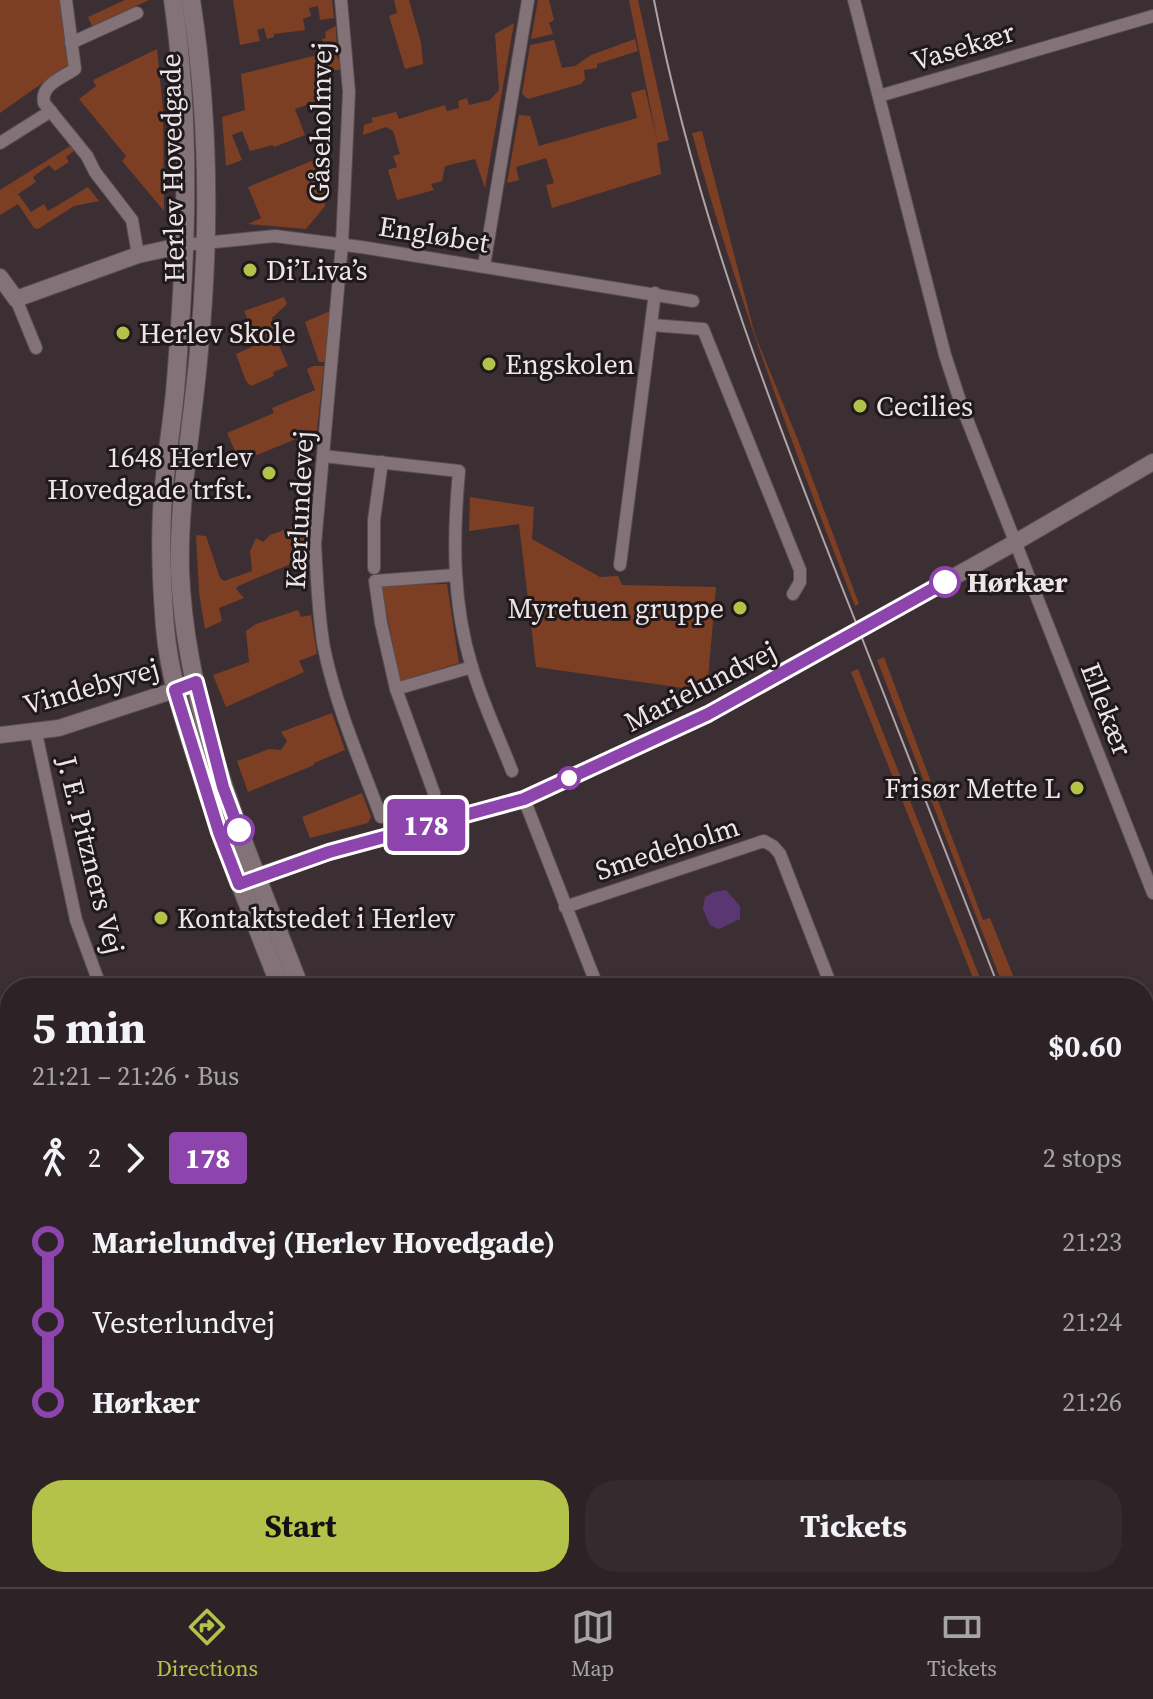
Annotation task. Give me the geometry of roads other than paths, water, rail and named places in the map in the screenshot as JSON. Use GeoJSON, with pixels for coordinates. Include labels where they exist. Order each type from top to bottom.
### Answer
{"type":"FeatureCollection","features":[{"type":"Feature","properties":{"kind":"main road","name":"Herlev Hovedgade"},"geometry":{"type":"LineString","coordinates":[[173,0],[184,120],[184,245],[175,392],[162,527],[165,630],[175,690],[219,832],[277,978]]}},
{"type":"Feature","properties":{"kind":"main road","name":"Herlev Hovedgade"},"geometry":{"type":"LineString","coordinates":[[191,0],[204,122],[204,242],[199,350],[180,518],[180,575],[196,682],[223,787],[296,978]]}},
{"type":"Feature","properties":{"kind":"street"},"geometry":{"type":"LineString","coordinates":[[66,0],[75,69],[45,89],[42,94],[44,103],[87,156],[95,172],[132,220],[138,255]]}},
{"type":"Feature","properties":{"kind":"street","name":"Gåseholmvej"},"geometry":{"type":"LineString","coordinates":[[341,0],[349,92],[342,244]]}},
{"type":"Feature","properties":{"kind":"street"},"geometry":{"type":"LineString","coordinates":[[484,266],[528,0]]}},
{"type":"Feature","properties":{"kind":"street"},"geometry":{"type":"LineString","coordinates":[[854,0],[945,355],[961,404],[1016,542]]}},
{"type":"Feature","properties":{"kind":"street"},"geometry":{"type":"LineString","coordinates":[[71,43],[137,13]]}},
{"type":"Feature","properties":{"kind":"street","name":"Vasekær"},"geometry":{"type":"LineString","coordinates":[[879,96],[1153,16]]}},
{"type":"Feature","properties":{"kind":"street"},"geometry":{"type":"LineString","coordinates":[[0,143],[51,111]]}},
{"type":"Feature","properties":{"kind":"street","name":"Engløbet"},"geometry":{"type":"LineString","coordinates":[[184,245],[275,236],[484,266],[693,301]]}},
{"type":"Feature","properties":{"kind":"street","name":"Kærlundevej"},"geometry":{"type":"LineString","coordinates":[[342,244],[315,544],[320,621],[340,708],[381,817]]}},
{"type":"Feature","properties":{"kind":"street"},"geometry":{"type":"LineString","coordinates":[[16,299],[138,255],[184,245]]}},
{"type":"Feature","properties":{"kind":"street"},"geometry":{"type":"LineString","coordinates":[[0,277],[16,299],[36,348]]}},
{"type":"Feature","properties":{"kind":"street"},"geometry":{"type":"LineString","coordinates":[[620,565],[655,293]]}},
{"type":"Feature","properties":{"kind":"street"},"geometry":{"type":"LineString","coordinates":[[651,325],[703,329],[800,570],[800,582],[793,594]]}},
{"type":"Feature","properties":{"kind":"street"},"geometry":{"type":"LineString","coordinates":[[323,456],[459,471],[454,533],[455,575],[472,667],[512,771]]}},
{"type":"Feature","properties":{"kind":"street"},"geometry":{"type":"LineString","coordinates":[[374,568],[374,520],[382,462]]}},
{"type":"Feature","properties":{"kind":"street","name":"Marielundvej"},"geometry":{"type":"LineString","coordinates":[[239,884],[329,852],[524,799],[708,714],[1153,462]]}},
{"type":"Feature","properties":{"kind":"street","name":"Ellekær"},"geometry":{"type":"LineString","coordinates":[[1016,542],[1153,893]]}},
{"type":"Feature","properties":{"kind":"street"},"geometry":{"type":"LineString","coordinates":[[434,793],[396,689],[383,635],[375,581],[455,575]]}},
{"type":"Feature","properties":{"kind":"street"},"geometry":{"type":"LineString","coordinates":[[396,689],[472,667]]}},
{"type":"Feature","properties":{"kind":"street","name":"Vindebyvej"},"geometry":{"type":"LineString","coordinates":[[0,735],[59,728],[196,682]]}},
{"type":"Feature","properties":{"kind":"street","name":"J. E. Pitzners Vej"},"geometry":{"type":"LineString","coordinates":[[36,733],[76,920],[97,978]]}},
{"type":"Feature","properties":{"kind":"street"},"geometry":{"type":"LineString","coordinates":[[524,799],[594,978]]}},
{"type":"Feature","properties":{"kind":"street","name":"Smedeholm"},"geometry":{"type":"LineString","coordinates":[[565,907],[764,841],[780,854],[828,978]]}},
{"type":"Feature","properties":{"kind":"tram line"},"geometry":{"type":"LineString","coordinates":[[654,0],[691,156],[738,310],[793,460],[995,978]]}},
{"type":"Feature","properties":{"kind":"place","name":"Di’Liva’s"},"geometry":{"type":"Point","coordinates":[250,270]}},
{"type":"Feature","properties":{"kind":"place","name":"Herlev Skole"},"geometry":{"type":"Point","coordinates":[123,333]}},
{"type":"Feature","properties":{"kind":"place","name":"Engskolen"},"geometry":{"type":"Point","coordinates":[489,364]}},
{"type":"Feature","properties":{"kind":"place","name":"Cecilies"},"geometry":{"type":"Point","coordinates":[860,406]}},
{"type":"Feature","properties":{"kind":"place","name":"1648 Herlev Hovedgade trfst."},"geometry":{"type":"Point","coordinates":[269,473]}},
{"type":"Feature","properties":{"kind":"place","name":"Hørkær"},"geometry":{"type":"Point","coordinates":[945,582]}},
{"type":"Feature","properties":{"kind":"place","name":"Myretuen gruppe"},"geometry":{"type":"Point","coordinates":[740,608]}},
{"type":"Feature","properties":{"kind":"place","name":"Frisør Mette L"},"geometry":{"type":"Point","coordinates":[1077,788]}},
{"type":"Feature","properties":{"kind":"place","name":"Kontaktstedet i Herlev"},"geometry":{"type":"Point","coordinates":[161,918]}}]}
